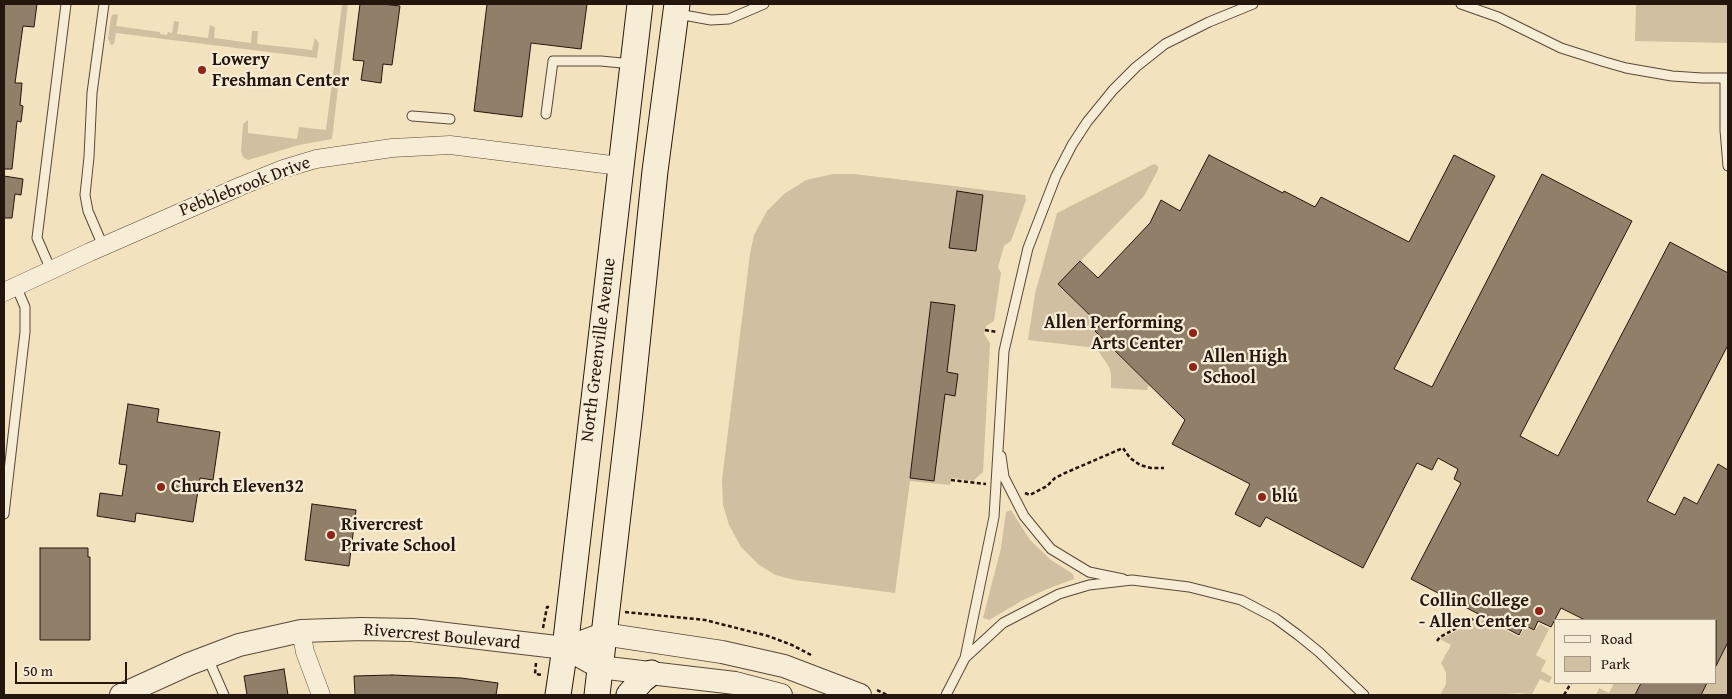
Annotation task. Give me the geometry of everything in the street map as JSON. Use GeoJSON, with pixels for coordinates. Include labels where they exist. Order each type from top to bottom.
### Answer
{"type":"FeatureCollection","features":[{"type":"Feature","properties":{"kind":"main road","name":"North Greenville Avenue"},"geometry":{"type":"LineString","coordinates":[[558,695],[640,4]]}},
{"type":"Feature","properties":{"kind":"main road","name":"North Greenville Avenue"},"geometry":{"type":"LineString","coordinates":[[597,695],[630,412],[655,171],[676,9]]}},
{"type":"Feature","properties":{"kind":"main road"},"geometry":{"type":"LineString","coordinates":[[620,166],[655,171]]}},
{"type":"Feature","properties":{"kind":"main road"},"geometry":{"type":"LineString","coordinates":[[629,695],[642,680],[652,673]]}},
{"type":"Feature","properties":{"kind":"street","name":"Pebblebrook Drive"},"geometry":{"type":"LineString","coordinates":[[10,289],[103,246],[265,176],[316,159],[392,148],[450,145],[620,166]]}},
{"type":"Feature","properties":{"kind":"street","name":"Rivercrest Boulevard"},"geometry":{"type":"LineString","coordinates":[[121,695],[208,656],[239,645],[301,631],[362,629],[412,630],[565,648],[599,667],[735,683],[781,695]]}},
{"type":"Feature","properties":{"kind":"street"},"geometry":{"type":"LineString","coordinates":[[301,631],[305,652],[322,695]]}},
{"type":"Feature","properties":{"kind":"street","name":"Rivercrest Boulevard"},"geometry":{"type":"LineString","coordinates":[[565,648],[603,634],[722,652],[784,666],[860,695]]}},
{"type":"Feature","properties":{"kind":"lane"},"geometry":{"type":"LineString","coordinates":[[51,270],[37,238],[66,4]]}},
{"type":"Feature","properties":{"kind":"lane"},"geometry":{"type":"LineString","coordinates":[[103,246],[88,211],[85,195],[92,93],[104,4]]}},
{"type":"Feature","properties":{"kind":"lane"},"geometry":{"type":"LineString","coordinates":[[676,9],[712,20],[729,19],[764,4]]}},
{"type":"Feature","properties":{"kind":"lane"},"geometry":{"type":"LineString","coordinates":[[946,695],[965,658],[994,517],[1004,351],[1028,248],[1056,176],[1072,144],[1087,122],[1113,90],[1136,67],[1165,44],[1209,22],[1253,4]]}},
{"type":"Feature","properties":{"kind":"lane"},"geometry":{"type":"LineString","coordinates":[[1461,4],[1498,16],[1561,48],[1626,68],[1672,76],[1726,78],[1725,130],[1728,166]]}},
{"type":"Feature","properties":{"kind":"lane"},"geometry":{"type":"LineString","coordinates":[[546,114],[553,61],[601,61],[632,64]]}},
{"type":"Feature","properties":{"kind":"lane"},"geometry":{"type":"LineString","coordinates":[[412,116],[450,119]]}},
{"type":"Feature","properties":{"kind":"lane"},"geometry":{"type":"LineString","coordinates":[[4,514],[25,332],[25,307],[10,289]]}},
{"type":"Feature","properties":{"kind":"lane"},"geometry":{"type":"LineString","coordinates":[[999,430],[1004,477],[1024,516],[1051,549],[1089,572],[1188,587],[1241,600],[1275,618],[1298,635],[1319,652],[1364,695]]}},
{"type":"Feature","properties":{"kind":"lane"},"geometry":{"type":"LineString","coordinates":[[965,658],[1003,623],[1059,594],[1089,585],[1132,580]]}},
{"type":"Feature","properties":{"kind":"lane"},"geometry":{"type":"LineString","coordinates":[[208,656],[224,695]]}},
{"type":"Feature","properties":{"kind":"path"},"geometry":{"type":"LineString","coordinates":[[1011,490],[1030,494],[1047,486],[1055,478],[1065,473],[1123,448],[1130,458],[1140,465],[1151,468],[1164,468]]}},
{"type":"Feature","properties":{"kind":"path"},"geometry":{"type":"LineString","coordinates":[[951,480],[995,484]]}},
{"type":"Feature","properties":{"kind":"path"},"geometry":{"type":"LineString","coordinates":[[1437,641],[1440,636],[1479,616]]}},
{"type":"Feature","properties":{"kind":"path"},"geometry":{"type":"LineString","coordinates":[[1564,695],[1570,684]]}},
{"type":"Feature","properties":{"kind":"green space"},"geometry":{"type":"Polygon","coordinates":[[[342,4],[348,4],[332,139],[299,145],[248,160],[243,157],[241,151],[243,124],[248,120],[248,133],[297,139],[299,127],[326,130],[342,4]]]}},
{"type":"Feature","properties":{"kind":"green space"},"geometry":{"type":"Polygon","coordinates":[[[1636,4],[1728,4],[1728,43],[1635,41],[1636,4]]]}},
{"type":"Feature","properties":{"kind":"green space"},"geometry":{"type":"Polygon","coordinates":[[[112,15],[118,15],[116,26],[160,32],[160,34],[167,35],[168,32],[172,33],[174,21],[179,22],[177,34],[208,38],[210,25],[215,27],[214,38],[251,43],[252,31],[258,31],[257,44],[312,50],[315,38],[319,43],[317,58],[116,33],[114,44],[111,45],[108,38],[111,18],[112,15]]]}},
{"type":"Feature","properties":{"kind":"green space"},"geometry":{"type":"Polygon","coordinates":[[[1154,164],[1158,166],[1158,170],[1144,196],[1058,284],[1100,325],[1095,331],[1149,385],[1147,390],[1111,388],[1109,367],[1099,352],[1087,347],[1028,340],[1035,294],[1057,213],[1154,164]]]}},
{"type":"Feature","properties":{"kind":"green space"},"geometry":{"type":"Polygon","coordinates":[[[833,174],[854,174],[1025,195],[1026,200],[1011,241],[1004,246],[998,267],[1001,273],[994,321],[986,326],[984,334],[990,343],[983,472],[973,481],[952,478],[950,485],[910,481],[895,593],[795,580],[775,575],[758,564],[741,547],[729,525],[723,505],[722,480],[750,254],[754,235],[767,211],[784,194],[806,180],[833,174]]]}},
{"type":"Feature","properties":{"kind":"green space"},"geometry":{"type":"Polygon","coordinates":[[[1011,510],[1030,540],[1051,560],[1073,574],[1074,579],[1023,600],[989,620],[983,618],[1001,548],[1006,512],[1011,510]]]}},
{"type":"Feature","properties":{"kind":"green space"},"geometry":{"type":"Polygon","coordinates":[[[1482,618],[1519,637],[1525,627],[1534,631],[1540,624],[1549,629],[1536,655],[1546,661],[1541,671],[1552,677],[1549,683],[1540,679],[1532,694],[1440,695],[1446,684],[1446,672],[1441,663],[1451,645],[1440,639],[1482,618]]]}},
{"type":"Feature","properties":{"kind":"green space"},"geometry":{"type":"Polygon","coordinates":[[[1728,642],[1728,695],[1700,695],[1706,684],[1717,684],[1717,664],[1728,642]]]}},
{"type":"Feature","properties":{"kind":"green space"},"geometry":{"type":"Polygon","coordinates":[[[1614,684],[1640,684],[1638,688],[1652,695],[1596,695],[1599,688],[1609,693],[1614,684]]]}},
{"type":"Feature","properties":{"kind":"building"},"geometry":{"type":"Polygon","coordinates":[[[4,4],[37,4],[34,27],[23,26],[15,83],[22,83],[20,105],[23,106],[21,122],[17,121],[12,169],[4,169],[4,4]]]}},
{"type":"Feature","properties":{"kind":"building"},"geometry":{"type":"Polygon","coordinates":[[[360,4],[400,6],[392,65],[383,64],[381,83],[361,80],[364,61],[353,60],[360,4]]]}},
{"type":"Feature","properties":{"kind":"building"},"geometry":{"type":"Polygon","coordinates":[[[487,4],[587,4],[581,49],[531,43],[522,117],[474,111],[487,4]]]}},
{"type":"Feature","properties":{"kind":"building","name":"Allen High School"},"geometry":{"type":"Polygon","coordinates":[[[1209,155],[1283,193],[1284,191],[1315,207],[1321,197],[1409,242],[1454,155],[1495,176],[1394,369],[1432,387],[1542,174],[1632,221],[1520,436],[1558,456],[1670,242],[1728,273],[1728,345],[1647,501],[1675,515],[1684,497],[1697,504],[1718,464],[1728,470],[1728,642],[1717,664],[1717,619],[1583,619],[1561,608],[1551,627],[1538,621],[1534,630],[1524,625],[1519,635],[1411,579],[1461,483],[1454,479],[1458,469],[1438,458],[1432,470],[1417,463],[1363,568],[1266,517],[1260,527],[1235,514],[1250,484],[1172,444],[1185,420],[1095,331],[1100,325],[1058,284],[1080,261],[1098,278],[1150,223],[1161,200],[1180,211],[1209,155]]]}},
{"type":"Feature","properties":{"kind":"building"},"geometry":{"type":"Polygon","coordinates":[[[4,176],[23,179],[21,195],[15,194],[12,218],[4,218],[4,176]]]}},
{"type":"Feature","properties":{"kind":"building"},"geometry":{"type":"Polygon","coordinates":[[[957,191],[983,195],[976,251],[949,248],[957,191]]]}},
{"type":"Feature","properties":{"kind":"building"},"geometry":{"type":"Polygon","coordinates":[[[931,302],[955,305],[947,372],[958,374],[955,396],[945,394],[934,481],[910,478],[931,302]]]}},
{"type":"Feature","properties":{"kind":"building","name":"Church Eleven32"},"geometry":{"type":"Polygon","coordinates":[[[128,404],[159,409],[157,422],[220,432],[213,480],[200,478],[193,522],[136,513],[135,522],[97,516],[100,493],[122,496],[127,465],[119,464],[128,404]]]}},
{"type":"Feature","properties":{"kind":"building","name":"Rivercrest Private School"},"geometry":{"type":"Polygon","coordinates":[[[312,504],[356,510],[349,566],[305,560],[312,504]]]}},
{"type":"Feature","properties":{"kind":"building"},"geometry":{"type":"Polygon","coordinates":[[[40,548],[88,548],[88,557],[90,557],[90,640],[40,640],[40,548]]]}},
{"type":"Feature","properties":{"kind":"building"},"geometry":{"type":"Polygon","coordinates":[[[284,669],[288,695],[247,695],[244,676],[284,669]]]}},
{"type":"Feature","properties":{"kind":"building"},"geometry":{"type":"Polygon","coordinates":[[[392,675],[461,678],[498,683],[496,695],[355,695],[354,676],[392,675]]]}},
{"type":"Feature","properties":{"kind":"building"},"geometry":{"type":"Polygon","coordinates":[[[1640,684],[1706,684],[1701,695],[1635,695],[1640,684]]]}},
{"type":"Feature","properties":{"kind":"place","name":"Lowery Freshman Center"},"geometry":{"type":"Point","coordinates":[202,70]}},
{"type":"Feature","properties":{"kind":"place","name":"Allen Performing Arts Center"},"geometry":{"type":"Point","coordinates":[1193,333]}},
{"type":"Feature","properties":{"kind":"place","name":"Allen High School"},"geometry":{"type":"Point","coordinates":[1193,367]}},
{"type":"Feature","properties":{"kind":"place","name":"Church Eleven32"},"geometry":{"type":"Point","coordinates":[161,487]}},
{"type":"Feature","properties":{"kind":"place","name":"blú"},"geometry":{"type":"Point","coordinates":[1262,497]}},
{"type":"Feature","properties":{"kind":"place","name":"Rivercrest Private School"},"geometry":{"type":"Point","coordinates":[331,535]}},
{"type":"Feature","properties":{"kind":"place","name":"Collin College - Allen Center"},"geometry":{"type":"Point","coordinates":[1539,611]}}]}
